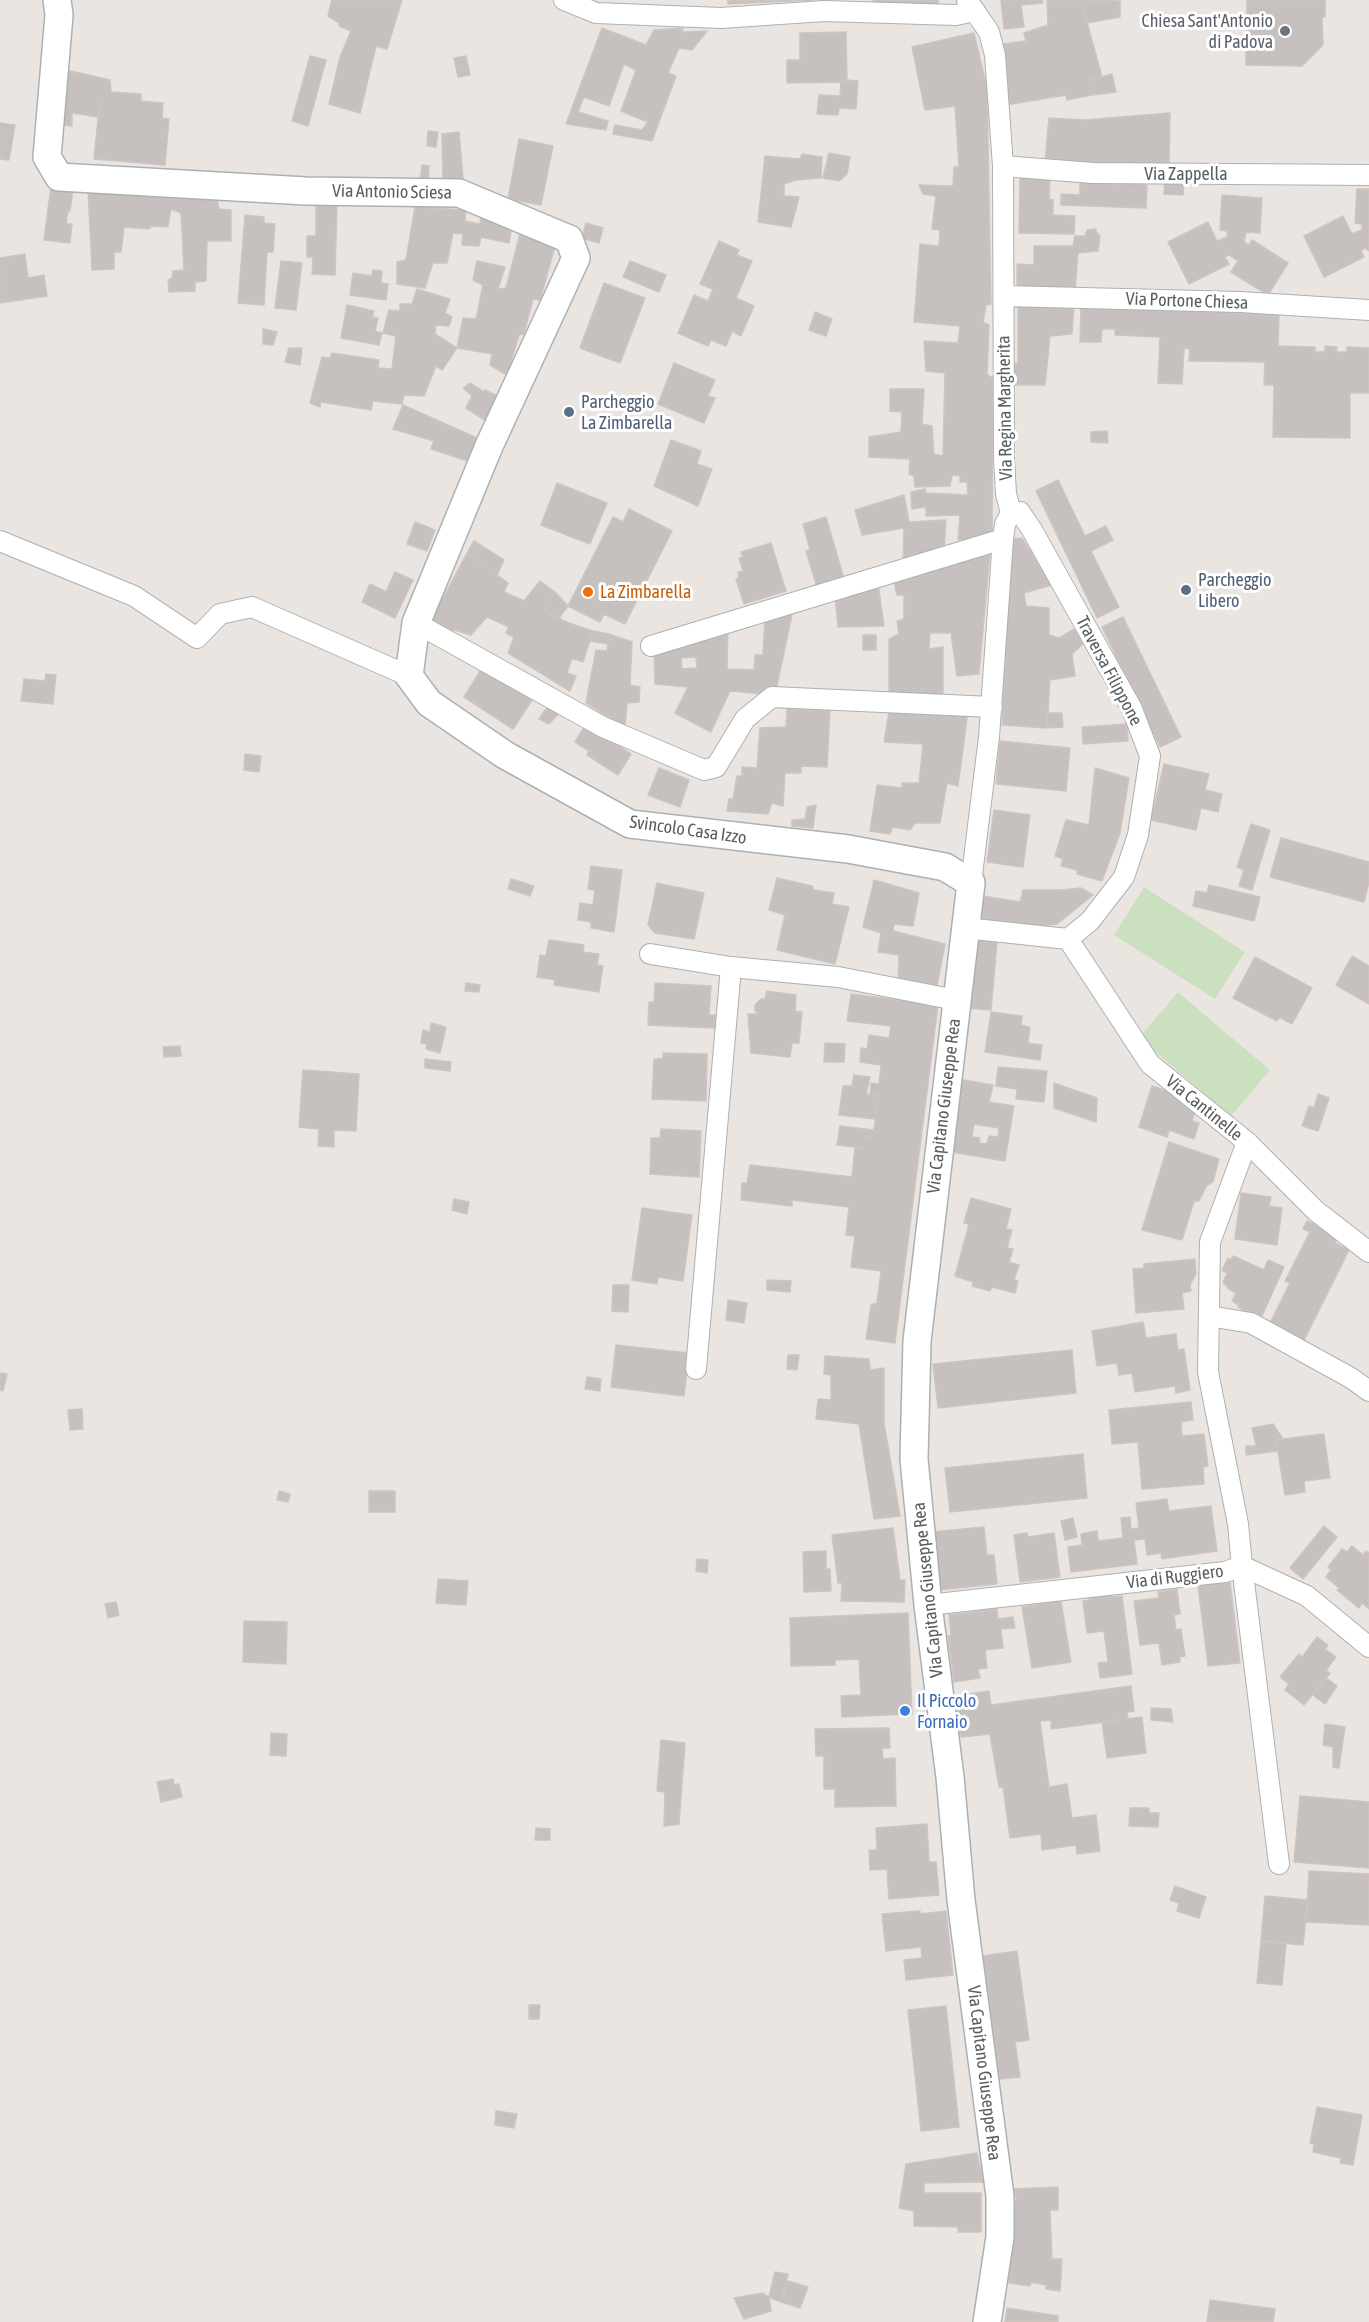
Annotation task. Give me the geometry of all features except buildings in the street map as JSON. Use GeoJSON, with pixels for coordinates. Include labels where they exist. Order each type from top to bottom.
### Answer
{"type":"FeatureCollection","features":[{"type":"Feature","properties":{"kind":"street","name":"Via Antonio Sciesa"},"geometry":{"type":"LineString","coordinates":[[57,0],[59,15],[47,156],[59,177],[306,191],[459,192],[569,239],[576,258],[489,446],[416,623],[409,676]]}},
{"type":"Feature","properties":{"kind":"street"},"geometry":{"type":"LineString","coordinates":[[564,0],[596,13],[721,18],[824,11],[956,15],[971,6]]}},
{"type":"Feature","properties":{"kind":"street","name":"Via Regina Margherita"},"geometry":{"type":"LineString","coordinates":[[965,928],[979,829],[992,707],[1005,524],[1011,513],[1006,494],[1004,458],[1003,166],[995,55],[989,32],[971,6]]}},
{"type":"Feature","properties":{"kind":"street","name":"Via Zappella"},"geometry":{"type":"LineString","coordinates":[[1003,166],[1093,173],[1369,175]]}},
{"type":"Feature","properties":{"kind":"street","name":"Via Portone Chiesa"},"geometry":{"type":"LineString","coordinates":[[1004,296],[1240,302],[1369,310]]}},
{"type":"Feature","properties":{"kind":"street","name":"Traversa Filippone"},"geometry":{"type":"LineString","coordinates":[[1011,513],[1020,512],[1038,540],[1132,710],[1150,756],[1138,835],[1124,877],[1090,921],[1068,939]]}},
{"type":"Feature","properties":{"kind":"street"},"geometry":{"type":"LineString","coordinates":[[651,646],[1004,539]]}},
{"type":"Feature","properties":{"kind":"street"},"geometry":{"type":"LineString","coordinates":[[0,541],[134,597],[198,638],[220,614],[252,607],[409,676]]}},
{"type":"Feature","properties":{"kind":"street"},"geometry":{"type":"LineString","coordinates":[[416,623],[603,727],[704,770],[716,767],[745,719],[772,697],[992,707]]}},
{"type":"Feature","properties":{"kind":"street","name":"Svincolo Casa Izzo"},"geometry":{"type":"LineString","coordinates":[[409,676],[429,703],[505,755],[630,825],[848,849],[945,867],[971,883]]}},
{"type":"Feature","properties":{"kind":"street"},"geometry":{"type":"LineString","coordinates":[[965,928],[1068,939]]}},
{"type":"Feature","properties":{"kind":"street","name":"Via Capitano Giuseppe Rea"},"geometry":{"type":"LineString","coordinates":[[965,928],[917,1341],[914,1459],[928,1605],[950,1777],[961,1900],[1000,2196],[1000,2237],[987,2322]]}},
{"type":"Feature","properties":{"kind":"street","name":"Via Cantinelle"},"geometry":{"type":"LineString","coordinates":[[1068,939],[1150,1064],[1247,1142],[1316,1212],[1369,1252]]}},
{"type":"Feature","properties":{"kind":"street"},"geometry":{"type":"LineString","coordinates":[[650,954],[731,967],[837,977],[956,1000]]}},
{"type":"Feature","properties":{"kind":"street"},"geometry":{"type":"LineString","coordinates":[[696,1369],[731,967]]}},
{"type":"Feature","properties":{"kind":"street","name":"Via di Ruggiero"},"geometry":{"type":"LineString","coordinates":[[928,1605],[1225,1572],[1242,1566],[1238,1524],[1208,1372],[1210,1242],[1247,1142]]}},
{"type":"Feature","properties":{"kind":"street"},"geometry":{"type":"LineString","coordinates":[[1209,1316],[1251,1323],[1351,1378],[1369,1391]]}},
{"type":"Feature","properties":{"kind":"street"},"geometry":{"type":"LineString","coordinates":[[1242,1566],[1307,1596],[1369,1647]]}},
{"type":"Feature","properties":{"kind":"street"},"geometry":{"type":"LineString","coordinates":[[1242,1566],[1279,1864]]}},
{"type":"Feature","properties":{"kind":"green space"},"geometry":{"type":"Polygon","coordinates":[[[1144,887],[1245,952],[1215,999],[1114,935],[1144,887]]]}},
{"type":"Feature","properties":{"kind":"green space"},"geometry":{"type":"Polygon","coordinates":[[[1178,992],[1270,1070],[1231,1116],[1139,1038],[1178,992]]]}},
{"type":"Feature","properties":{"kind":"place","name":"Chiesa Sant'Antonio di Padova"},"geometry":{"type":"Point","coordinates":[1285,31]}},
{"type":"Feature","properties":{"kind":"place","name":"Parcheggio La Zimbarella"},"geometry":{"type":"Point","coordinates":[569,412]}},
{"type":"Feature","properties":{"kind":"place","name":"Parcheggio Libero"},"geometry":{"type":"Point","coordinates":[1186,590]}},
{"type":"Feature","properties":{"kind":"place","name":"La Zimbarella"},"geometry":{"type":"Point","coordinates":[588,592]}},
{"type":"Feature","properties":{"kind":"place","name":"Il Piccolo Fornaio"},"geometry":{"type":"Point","coordinates":[905,1711]}}]}
